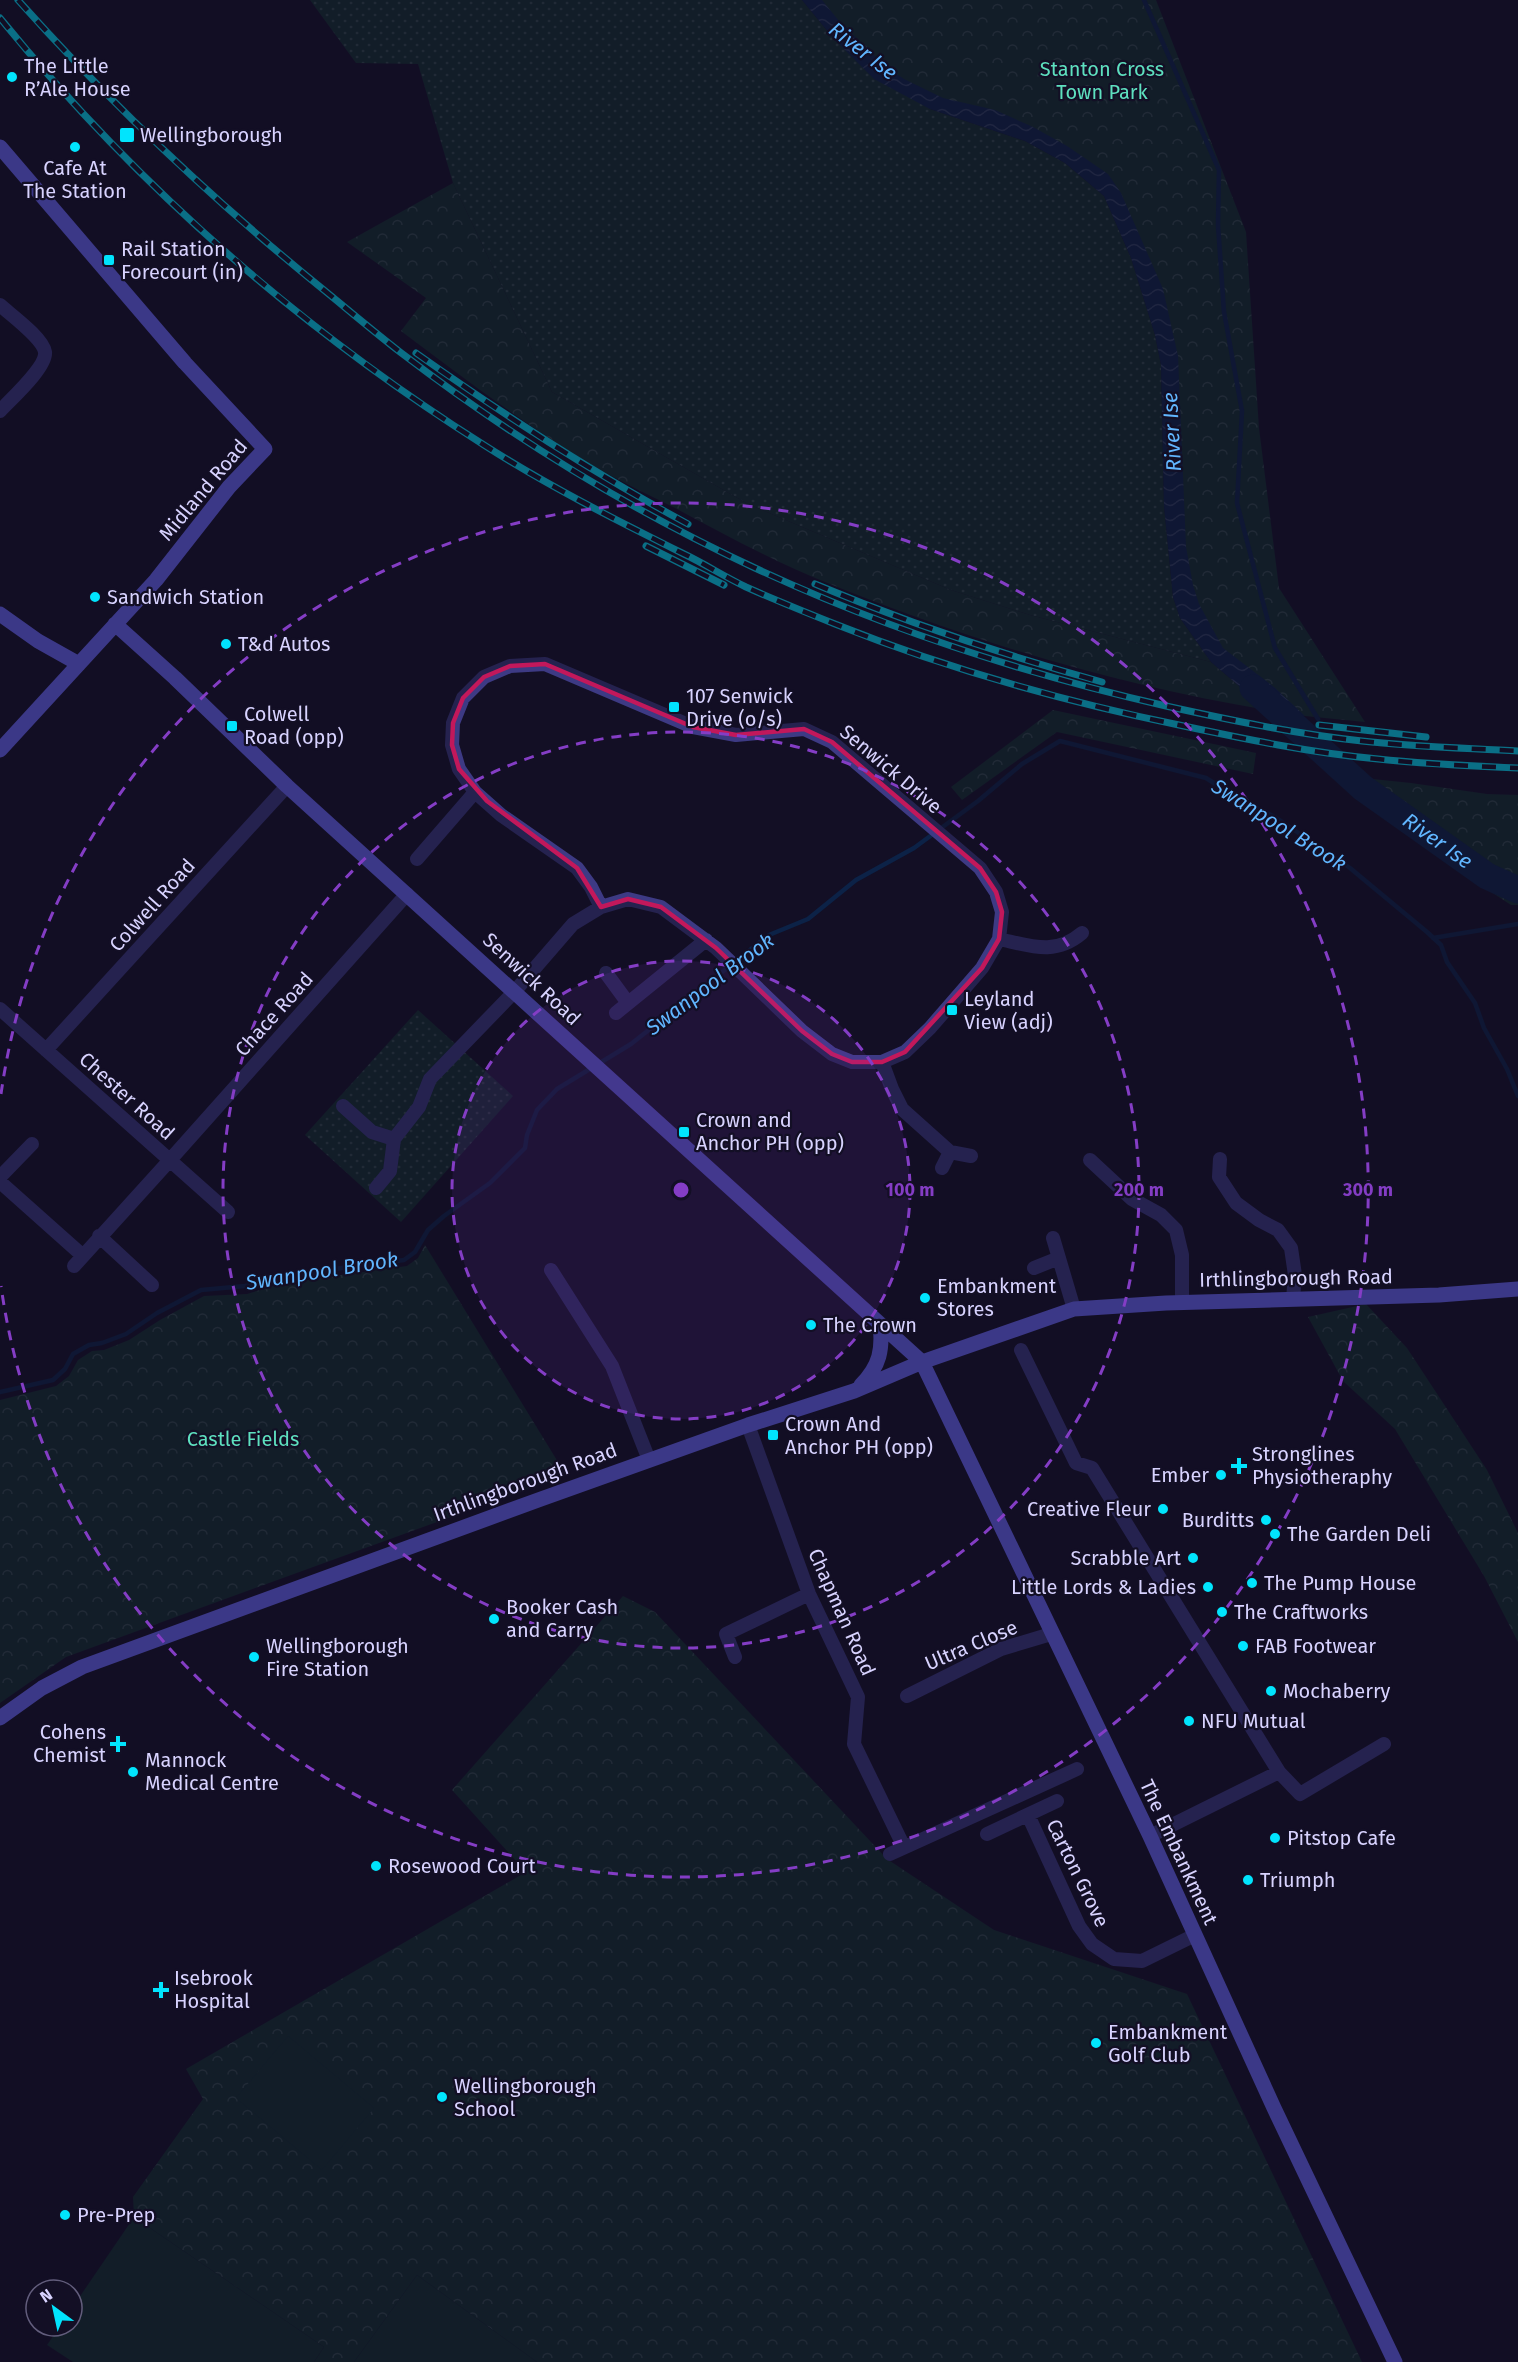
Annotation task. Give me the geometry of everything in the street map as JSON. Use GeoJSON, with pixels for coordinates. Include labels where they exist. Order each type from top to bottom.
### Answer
{"type":"FeatureCollection","features":[{"type":"Feature","properties":{"kind":"main road","name":"Midland Road"},"geometry":{"type":"LineString","coordinates":[[0,147],[185,363],[265,448],[229,487],[156,580],[0,750]]}},
{"type":"Feature","properties":{"kind":"main road"},"geometry":{"type":"LineString","coordinates":[[0,614],[38,641],[79,664]]}},
{"type":"Feature","properties":{"kind":"main road","name":"Senwick Road"},"geometry":{"type":"LineString","coordinates":[[115,624],[175,678],[287,786],[921,1362]]}},
{"type":"Feature","properties":{"kind":"main road","name":"Irthlingborough Road"},"geometry":{"type":"LineString","coordinates":[[0,1718],[42,1688],[82,1667],[748,1425],[855,1391],[921,1362],[1074,1309],[1182,1302],[1439,1295],[1518,1289]]}},
{"type":"Feature","properties":{"kind":"main road"},"geometry":{"type":"LineString","coordinates":[[855,1391],[872,1374],[878,1359],[882,1343],[879,1324]]}},
{"type":"Feature","properties":{"kind":"main road","name":"The Embankment"},"geometry":{"type":"LineString","coordinates":[[921,1362],[1150,1836],[1274,2108],[1395,2362]]}},
{"type":"Feature","properties":{"kind":"street"},"geometry":{"type":"LineString","coordinates":[[0,305],[36,338],[45,351],[44,363],[0,411]]}},
{"type":"Feature","properties":{"kind":"street","name":"Senwick Drive"},"geometry":{"type":"LineString","coordinates":[[394,1138],[419,1107],[430,1079],[515,991],[573,924],[601,907],[628,899],[661,907],[711,944],[802,1031],[832,1054],[852,1062],[882,1062],[905,1052],[930,1028],[982,968],[999,939],[1002,912],[996,892],[980,868],[832,742],[804,729],[736,735],[693,727],[545,664],[510,666],[484,677],[463,698],[453,723],[452,745],[459,769],[475,792],[501,815],[577,868],[591,887],[601,907]]}},
{"type":"Feature","properties":{"kind":"street","name":"Colwell Road"},"geometry":{"type":"LineString","coordinates":[[46,1050],[287,786]]}},
{"type":"Feature","properties":{"kind":"street"},"geometry":{"type":"LineString","coordinates":[[417,859],[475,792]]}},
{"type":"Feature","properties":{"kind":"street","name":"Chace Road"},"geometry":{"type":"LineString","coordinates":[[0,1182],[78,1260],[407,894]]}},
{"type":"Feature","properties":{"kind":"street"},"geometry":{"type":"LineString","coordinates":[[999,939],[1051,948],[1070,944],[1082,933]]}},
{"type":"Feature","properties":{"kind":"street"},"geometry":{"type":"LineString","coordinates":[[616,1013],[711,944]]}},
{"type":"Feature","properties":{"kind":"street"},"geometry":{"type":"LineString","coordinates":[[606,973],[627,1004]]}},
{"type":"Feature","properties":{"kind":"street","name":"Chester Road"},"geometry":{"type":"LineString","coordinates":[[0,1008],[228,1212]]}},
{"type":"Feature","properties":{"kind":"street"},"geometry":{"type":"LineString","coordinates":[[882,1062],[902,1109],[950,1152],[971,1156]]}},
{"type":"Feature","properties":{"kind":"street"},"geometry":{"type":"LineString","coordinates":[[343,1106],[372,1132],[394,1138],[390,1171],[376,1188]]}},
{"type":"Feature","properties":{"kind":"street"},"geometry":{"type":"LineString","coordinates":[[0,1177],[32,1144]]}},
{"type":"Feature","properties":{"kind":"street"},"geometry":{"type":"LineString","coordinates":[[942,1168],[950,1152]]}},
{"type":"Feature","properties":{"kind":"street"},"geometry":{"type":"LineString","coordinates":[[1220,1159],[1219,1177],[1236,1203],[1259,1220],[1278,1230],[1292,1248],[1295,1275],[1293,1299]]}},
{"type":"Feature","properties":{"kind":"street"},"geometry":{"type":"LineString","coordinates":[[1090,1160],[1132,1199],[1161,1215],[1176,1230],[1182,1255],[1182,1302]]}},
{"type":"Feature","properties":{"kind":"street"},"geometry":{"type":"LineString","coordinates":[[99,1236],[152,1285]]}},
{"type":"Feature","properties":{"kind":"street"},"geometry":{"type":"LineString","coordinates":[[1053,1238],[1074,1309]]}},
{"type":"Feature","properties":{"kind":"street"},"geometry":{"type":"LineString","coordinates":[[1034,1268],[1059,1258]]}},
{"type":"Feature","properties":{"kind":"street"},"geometry":{"type":"LineString","coordinates":[[551,1270],[612,1366],[650,1460]]}},
{"type":"Feature","properties":{"kind":"street"},"geometry":{"type":"LineString","coordinates":[[1021,1350],[1076,1463],[1092,1468],[1279,1772],[1300,1794],[1384,1744]]}},
{"type":"Feature","properties":{"kind":"street","name":"Chapman Road"},"geometry":{"type":"LineString","coordinates":[[748,1425],[809,1593],[858,1697],[854,1744],[904,1847]]}},
{"type":"Feature","properties":{"kind":"street"},"geometry":{"type":"LineString","coordinates":[[735,1657],[726,1634],[809,1593]]}},
{"type":"Feature","properties":{"kind":"street","name":"Ultra Close"},"geometry":{"type":"LineString","coordinates":[[907,1696],[1001,1649],[1051,1634]]}},
{"type":"Feature","properties":{"kind":"street"},"geometry":{"type":"LineString","coordinates":[[890,1854],[1077,1769]]}},
{"type":"Feature","properties":{"kind":"street"},"geometry":{"type":"LineString","coordinates":[[1150,1836],[1279,1772]]}},
{"type":"Feature","properties":{"kind":"street"},"geometry":{"type":"LineString","coordinates":[[987,1834],[1057,1801]]}},
{"type":"Feature","properties":{"kind":"street","name":"Carton Grove"},"geometry":{"type":"LineString","coordinates":[[1028,1815],[1079,1926],[1092,1944],[1114,1959],[1142,1961],[1195,1935]]}},
{"type":"Feature","properties":{"kind":"highlighted area"},"geometry":{"type":"Polygon","coordinates":[[[545,664],[693,727],[736,735],[804,729],[832,742],[980,868],[996,892],[1002,912],[999,939],[982,968],[905,1052],[882,1062],[852,1062],[832,1054],[802,1031],[716,948],[661,907],[628,899],[601,907],[577,868],[487,801],[459,769],[452,745],[453,723],[463,698],[484,677],[510,666],[545,664]]]}},
{"type":"Feature","properties":{"kind":"green space"},"geometry":{"type":"Polygon","coordinates":[[[310,0],[802,0],[834,39],[930,109],[1025,141],[1065,163],[1104,196],[1131,258],[1155,335],[1161,365],[1164,506],[1173,597],[1180,618],[1211,662],[1030,615],[951,590],[748,504],[552,392],[453,183],[418,64],[356,63],[310,0]]]}},
{"type":"Feature","properties":{"kind":"green space","name":"Stanton Cross Town Park"},"geometry":{"type":"Polygon","coordinates":[[[807,0],[1156,0],[1246,232],[1259,428],[1279,588],[1365,722],[1305,716],[1268,702],[1216,653],[1180,588],[1169,368],[1111,190],[1064,150],[947,110],[835,35],[807,0]]]}},
{"type":"Feature","properties":{"kind":"green space"},"geometry":{"type":"Polygon","coordinates":[[[453,183],[552,392],[748,504],[951,590],[1030,615],[1211,662],[1267,710],[1155,688],[1045,659],[883,605],[810,576],[751,548],[602,471],[550,439],[401,331],[426,298],[347,242],[453,183]]]}},
{"type":"Feature","properties":{"kind":"green space"},"geometry":{"type":"Polygon","coordinates":[[[1053,710],[1256,753],[1253,774],[1057,732],[962,800],[951,787],[1053,710]]]}},
{"type":"Feature","properties":{"kind":"green space"},"geometry":{"type":"Polygon","coordinates":[[[1334,775],[1487,794],[1518,795],[1518,905],[1511,905],[1470,878],[1449,848],[1435,852],[1334,775]]]}},
{"type":"Feature","properties":{"kind":"green space"},"geometry":{"type":"Polygon","coordinates":[[[418,1010],[513,1096],[401,1222],[305,1135],[418,1010]]]}},
{"type":"Feature","properties":{"kind":"green space","name":"Castle Fields"},"geometry":{"type":"Polygon","coordinates":[[[425,1245],[566,1475],[66,1657],[0,1703],[0,1400],[56,1386],[69,1376],[78,1360],[92,1351],[104,1350],[129,1340],[204,1296],[247,1294],[283,1283],[407,1266],[418,1258],[425,1245]]]}},
{"type":"Feature","properties":{"kind":"green space"},"geometry":{"type":"Polygon","coordinates":[[[1366,1304],[1407,1348],[1487,1470],[1518,1533],[1518,1642],[1484,1576],[1395,1429],[1343,1381],[1308,1317],[1366,1304]]]}},
{"type":"Feature","properties":{"kind":"green space"},"geometry":{"type":"Polygon","coordinates":[[[623,1596],[655,1612],[887,1859],[994,1930],[1187,1994],[1362,2362],[537,2362],[417,2275],[354,2362],[314,2362],[324,2347],[134,2217],[133,2197],[203,2099],[186,2069],[526,1872],[452,1790],[623,1596]]]}},
{"type":"Feature","properties":{"kind":"green space"},"geometry":{"type":"Polygon","coordinates":[[[288,2036],[374,2108],[322,2170],[236,2098],[288,2036]]]}},
{"type":"Feature","properties":{"kind":"green space"},"geometry":{"type":"Polygon","coordinates":[[[134,2217],[324,2347],[314,2362],[73,2362],[47,2345],[52,2338],[84,2338],[84,2290],[134,2217]]]}},
{"type":"Feature","properties":{"kind":"green space"},"geometry":{"type":"Polygon","coordinates":[[[417,2275],[537,2362],[354,2362],[417,2275]]]}},
{"type":"Feature","properties":{"kind":"water"},"geometry":{"type":"Polygon","coordinates":[[[802,0],[822,0],[839,21],[885,66],[904,79],[943,98],[995,110],[1033,127],[1067,146],[1108,174],[1121,193],[1163,289],[1178,356],[1186,547],[1199,604],[1223,648],[1274,687],[1305,716],[1267,710],[1211,662],[1180,618],[1173,597],[1164,506],[1161,365],[1155,335],[1131,258],[1104,196],[1065,163],[1025,141],[930,109],[874,79],[834,39],[802,0]]]}},
{"type":"Feature","properties":{"kind":"waterway"},"geometry":{"type":"LineString","coordinates":[[1144,0],[1219,170],[1218,225],[1224,312],[1242,411],[1237,503],[1275,648],[1318,719]]}},
{"type":"Feature","properties":{"kind":"waterway","name":"River Ise"},"geometry":{"type":"LineString","coordinates":[[1253,688],[1363,788],[1487,876],[1518,890]]}},
{"type":"Feature","properties":{"kind":"waterway","name":"Swanpool Brook"},"geometry":{"type":"LineString","coordinates":[[0,1392],[53,1380],[65,1369],[73,1354],[89,1345],[126,1334],[157,1313],[201,1290],[245,1286],[334,1269],[404,1260],[415,1252],[428,1230],[490,1183],[525,1148],[527,1135],[537,1110],[557,1089],[631,1044],[769,935],[808,919],[856,880],[914,848],[978,801],[1022,764],[1060,741],[1206,778],[1242,801],[1275,817],[1350,868],[1441,945],[1447,962],[1475,1003],[1484,1028],[1507,1069],[1518,1096]]}},
{"type":"Feature","properties":{"kind":"waterway"},"geometry":{"type":"LineString","coordinates":[[1433,938],[1518,924]]}},
{"type":"Feature","properties":{"kind":"railway"},"geometry":{"type":"LineString","coordinates":[[18,0],[125,113],[163,149],[279,253],[390,344],[484,413],[572,470],[708,546],[804,590],[905,630],[1061,680],[1166,706],[1313,735],[1401,745],[1518,751]]}},
{"type":"Feature","properties":{"kind":"railway"},"geometry":{"type":"LineString","coordinates":[[0,18],[52,80],[165,196],[224,251],[350,353],[416,400],[533,475],[746,587],[835,624],[919,655],[1005,682],[1135,716],[1328,753],[1413,762],[1518,768]]}},
{"type":"Feature","properties":{"kind":"railway"},"geometry":{"type":"LineString","coordinates":[[416,353],[549,443],[688,524]]}},
{"type":"Feature","properties":{"kind":"railway"},"geometry":{"type":"LineString","coordinates":[[646,546],[724,585]]}},
{"type":"Feature","properties":{"kind":"railway"},"geometry":{"type":"LineString","coordinates":[[815,584],[957,637],[1102,682]]}},
{"type":"Feature","properties":{"kind":"railway"},"geometry":{"type":"LineString","coordinates":[[1319,725],[1426,737]]}},
{"type":"Feature","properties":{"kind":"place","name":"The Little R’Ale House"},"geometry":{"type":"Point","coordinates":[12,77]}},
{"type":"Feature","properties":{"kind":"place","name":"Wellingborough"},"geometry":{"type":"Point","coordinates":[127,135]}},
{"type":"Feature","properties":{"kind":"place","name":"Cafe At The Station"},"geometry":{"type":"Point","coordinates":[75,147]}},
{"type":"Feature","properties":{"kind":"place","name":"Rail Station Forecourt (in)"},"geometry":{"type":"Point","coordinates":[109,260]}},
{"type":"Feature","properties":{"kind":"place","name":"Sandwich Station"},"geometry":{"type":"Point","coordinates":[95,597]}},
{"type":"Feature","properties":{"kind":"place","name":"T&d Autos"},"geometry":{"type":"Point","coordinates":[226,644]}},
{"type":"Feature","properties":{"kind":"place","name":"107 Senwick Drive (o/s)"},"geometry":{"type":"Point","coordinates":[674,707]}},
{"type":"Feature","properties":{"kind":"place","name":"Colwell Road (opp)"},"geometry":{"type":"Point","coordinates":[232,726]}},
{"type":"Feature","properties":{"kind":"place","name":"Leyland View (adj)"},"geometry":{"type":"Point","coordinates":[952,1010]}},
{"type":"Feature","properties":{"kind":"place","name":"Crown and Anchor PH (opp)"},"geometry":{"type":"Point","coordinates":[684,1132]}},
{"type":"Feature","properties":{"kind":"place","name":"Embankment Stores"},"geometry":{"type":"Point","coordinates":[925,1298]}},
{"type":"Feature","properties":{"kind":"place","name":"The Crown"},"geometry":{"type":"Point","coordinates":[811,1325]}},
{"type":"Feature","properties":{"kind":"place","name":"Crown And Anchor PH (opp)"},"geometry":{"type":"Point","coordinates":[773,1435]}},
{"type":"Feature","properties":{"kind":"place","name":"Stronglines Physiotheraphy"},"geometry":{"type":"Point","coordinates":[1239,1466]}},
{"type":"Feature","properties":{"kind":"place","name":"Ember"},"geometry":{"type":"Point","coordinates":[1221,1475]}},
{"type":"Feature","properties":{"kind":"place","name":"Creative Fleur"},"geometry":{"type":"Point","coordinates":[1163,1509]}},
{"type":"Feature","properties":{"kind":"place","name":"Burditts"},"geometry":{"type":"Point","coordinates":[1266,1520]}},
{"type":"Feature","properties":{"kind":"place","name":"The Garden Deli"},"geometry":{"type":"Point","coordinates":[1275,1534]}},
{"type":"Feature","properties":{"kind":"place","name":"Scrabble Art"},"geometry":{"type":"Point","coordinates":[1193,1558]}},
{"type":"Feature","properties":{"kind":"place","name":"The Pump House"},"geometry":{"type":"Point","coordinates":[1252,1583]}},
{"type":"Feature","properties":{"kind":"place","name":"Little Lords & Ladies"},"geometry":{"type":"Point","coordinates":[1208,1587]}},
{"type":"Feature","properties":{"kind":"place","name":"The Craftworks"},"geometry":{"type":"Point","coordinates":[1222,1612]}},
{"type":"Feature","properties":{"kind":"place","name":"Booker Cash and Carry"},"geometry":{"type":"Point","coordinates":[494,1619]}},
{"type":"Feature","properties":{"kind":"place","name":"FAB Footwear"},"geometry":{"type":"Point","coordinates":[1243,1646]}},
{"type":"Feature","properties":{"kind":"place","name":"Wellingborough Fire Station"},"geometry":{"type":"Point","coordinates":[254,1657]}},
{"type":"Feature","properties":{"kind":"place","name":"Mochaberry"},"geometry":{"type":"Point","coordinates":[1271,1691]}},
{"type":"Feature","properties":{"kind":"place","name":"NFU Mutual"},"geometry":{"type":"Point","coordinates":[1189,1721]}},
{"type":"Feature","properties":{"kind":"place","name":"Cohens Chemist"},"geometry":{"type":"Point","coordinates":[118,1744]}},
{"type":"Feature","properties":{"kind":"place","name":"Mannock Medical Centre"},"geometry":{"type":"Point","coordinates":[133,1772]}},
{"type":"Feature","properties":{"kind":"place","name":"Pitstop Cafe"},"geometry":{"type":"Point","coordinates":[1275,1838]}},
{"type":"Feature","properties":{"kind":"place","name":"Rosewood Court"},"geometry":{"type":"Point","coordinates":[376,1866]}},
{"type":"Feature","properties":{"kind":"place","name":"Triumph"},"geometry":{"type":"Point","coordinates":[1248,1880]}},
{"type":"Feature","properties":{"kind":"place","name":"Isebrook Hospital"},"geometry":{"type":"Point","coordinates":[161,1990]}},
{"type":"Feature","properties":{"kind":"place","name":"Embankment Golf Club"},"geometry":{"type":"Point","coordinates":[1096,2043]}},
{"type":"Feature","properties":{"kind":"place","name":"Wellingborough School"},"geometry":{"type":"Point","coordinates":[442,2097]}},
{"type":"Feature","properties":{"kind":"place","name":"Pre-Prep"},"geometry":{"type":"Point","coordinates":[65,2215]}}]}
